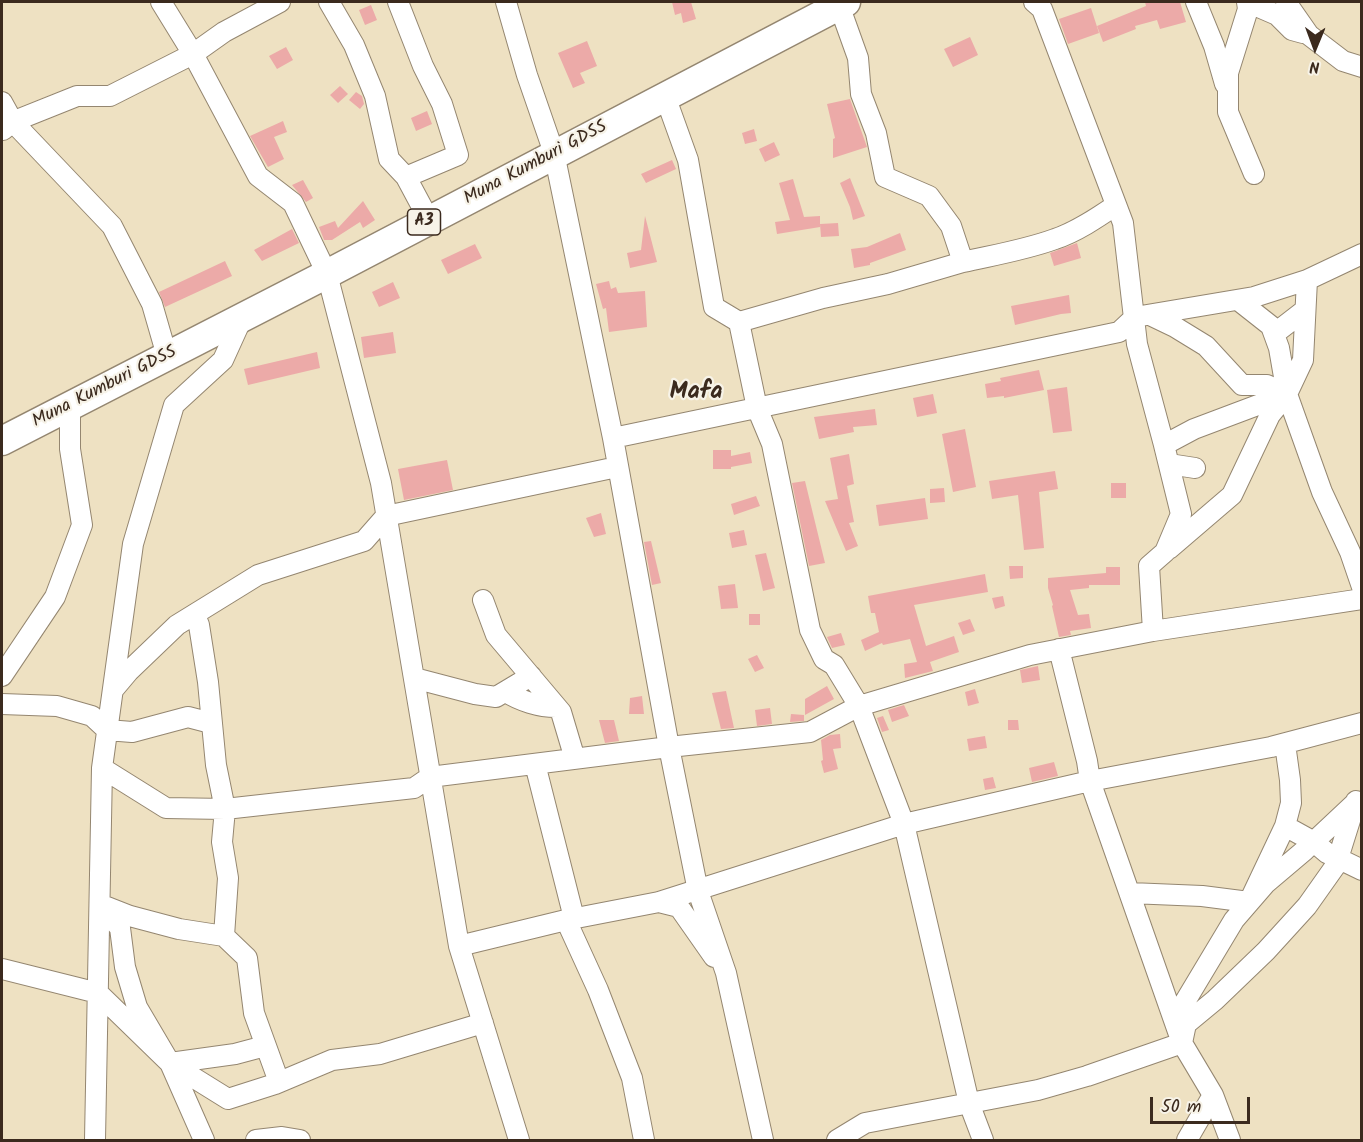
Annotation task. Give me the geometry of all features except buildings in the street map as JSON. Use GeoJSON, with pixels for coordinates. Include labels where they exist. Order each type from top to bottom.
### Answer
{"type":"FeatureCollection","features":[{"type":"Feature","properties":{"kind":"highway","name":"Muna Kumburi GDSS"},"geometry":{"type":"LineString","coordinates":[[2,441],[429,220],[840,3]]}},
{"type":"Feature","properties":{"kind":"street"},"geometry":{"type":"LineString","coordinates":[[161,2],[193,54],[258,176],[293,203],[327,273],[381,483],[459,946],[519,1140]]}},
{"type":"Feature","properties":{"kind":"street"},"geometry":{"type":"LineString","coordinates":[[5,126],[77,96],[110,96],[193,54],[224,32],[280,2]]}},
{"type":"Feature","properties":{"kind":"street"},"geometry":{"type":"LineString","coordinates":[[328,2],[354,45],[375,96],[390,159],[406,177],[429,220]]}},
{"type":"Feature","properties":{"kind":"street"},"geometry":{"type":"LineString","coordinates":[[398,2],[423,66],[442,104],[458,155],[406,177]]}},
{"type":"Feature","properties":{"kind":"street"},"geometry":{"type":"LineString","coordinates":[[507,2],[527,75],[554,153],[613,438],[669,747],[698,891],[726,973],[763,1140]]}},
{"type":"Feature","properties":{"kind":"street"},"geometry":{"type":"LineString","coordinates":[[1034,2],[1042,9],[1123,223],[1142,316],[1137,344],[1181,514],[1165,552]]}},
{"type":"Feature","properties":{"kind":"street"},"geometry":{"type":"LineString","coordinates":[[1196,2],[1214,46],[1228,95]]}},
{"type":"Feature","properties":{"kind":"street"},"geometry":{"type":"LineString","coordinates":[[1247,2],[1248,9],[1228,73],[1228,112],[1254,174]]}},
{"type":"Feature","properties":{"kind":"street"},"geometry":{"type":"LineString","coordinates":[[1247,2],[1277,15],[1292,30],[1309,35]]}},
{"type":"Feature","properties":{"kind":"street"},"geometry":{"type":"LineString","coordinates":[[1286,2],[1309,35],[1343,61],[1362,67]]}},
{"type":"Feature","properties":{"kind":"street"},"geometry":{"type":"LineString","coordinates":[[840,3],[858,58],[861,94],[876,133],[885,177],[929,196],[951,226],[963,262]]}},
{"type":"Feature","properties":{"kind":"street"},"geometry":{"type":"LineString","coordinates":[[665,96],[688,160],[714,307],[738,322],[757,408],[772,444],[810,630],[824,660],[834,664],[860,706],[904,824],[969,1103],[983,1140]]}},
{"type":"Feature","properties":{"kind":"street"},"geometry":{"type":"LineString","coordinates":[[2,102],[5,126],[112,226],[152,304],[167,356]]}},
{"type":"Feature","properties":{"kind":"street"},"geometry":{"type":"LineString","coordinates":[[738,322],[823,297],[888,284],[963,262],[1056,239],[1097,218],[1116,205]]}},
{"type":"Feature","properties":{"kind":"street"},"geometry":{"type":"LineString","coordinates":[[613,438],[1119,332],[1142,316],[1254,297],[1306,280],[1362,254]]}},
{"type":"Feature","properties":{"kind":"street"},"geometry":{"type":"LineString","coordinates":[[1153,632],[1149,566],[1232,495],[1270,415],[1287,394],[1303,360],[1306,280]]}},
{"type":"Feature","properties":{"kind":"street"},"geometry":{"type":"LineString","coordinates":[[1239,300],[1271,326],[1279,348],[1287,394],[1322,492],[1350,552],[1362,587]]}},
{"type":"Feature","properties":{"kind":"street"},"geometry":{"type":"LineString","coordinates":[[1274,334],[1305,310]]}},
{"type":"Feature","properties":{"kind":"street"},"geometry":{"type":"LineString","coordinates":[[95,1140],[102,768],[133,544],[174,405],[223,360],[243,316]]}},
{"type":"Feature","properties":{"kind":"street"},"geometry":{"type":"LineString","coordinates":[[1142,316],[1175,327],[1206,346],[1242,385],[1267,385],[1287,394]]}},
{"type":"Feature","properties":{"kind":"street"},"geometry":{"type":"LineString","coordinates":[[1164,445],[1194,429],[1287,394]]}},
{"type":"Feature","properties":{"kind":"street"},"geometry":{"type":"LineString","coordinates":[[2,676],[55,597],[82,525],[70,449],[70,406]]}},
{"type":"Feature","properties":{"kind":"street"},"geometry":{"type":"LineString","coordinates":[[1169,464],[1195,468]]}},
{"type":"Feature","properties":{"kind":"street"},"geometry":{"type":"LineString","coordinates":[[113,690],[129,671],[177,625],[258,576],[364,541],[386,516],[617,467]]}},
{"type":"Feature","properties":{"kind":"street"},"geometry":{"type":"LineString","coordinates":[[102,768],[166,808],[225,809],[414,788],[430,777],[810,732],[860,706],[1030,655],[1153,632],[1362,599]]}},
{"type":"Feature","properties":{"kind":"street"},"geometry":{"type":"LineString","coordinates":[[483,600],[496,635],[561,712],[575,759]]}},
{"type":"Feature","properties":{"kind":"street"},"geometry":{"type":"LineString","coordinates":[[195,615],[199,625],[208,682],[216,765],[225,809],[222,842],[228,878],[224,936]]}},
{"type":"Feature","properties":{"kind":"street"},"geometry":{"type":"LineString","coordinates":[[1059,649],[1090,781],[1182,1043],[1213,1095],[1230,1140]]}},
{"type":"Feature","properties":{"kind":"street"},"geometry":{"type":"LineString","coordinates":[[414,678],[475,694],[496,697],[531,676]]}},
{"type":"Feature","properties":{"kind":"street"},"geometry":{"type":"LineString","coordinates":[[506,692],[516,699],[545,707],[556,706]]}},
{"type":"Feature","properties":{"kind":"street"},"geometry":{"type":"LineString","coordinates":[[2,704],[57,706],[92,716],[107,730],[132,732],[188,717],[211,723]]}},
{"type":"Feature","properties":{"kind":"street"},"geometry":{"type":"LineString","coordinates":[[459,946],[570,919],[659,902],[904,824],[1090,781],[1285,744],[1362,723]]}},
{"type":"Feature","properties":{"kind":"street"},"geometry":{"type":"LineString","coordinates":[[1249,902],[1285,826],[1291,802],[1285,744]]}},
{"type":"Feature","properties":{"kind":"street"},"geometry":{"type":"LineString","coordinates":[[535,764],[570,919],[632,1078],[644,1140]]}},
{"type":"Feature","properties":{"kind":"street"},"geometry":{"type":"LineString","coordinates":[[1174,1020],[1234,920],[1249,902],[1266,883],[1359,799]]}},
{"type":"Feature","properties":{"kind":"street"},"geometry":{"type":"LineString","coordinates":[[1182,1043],[1186,1024],[1215,1000],[1266,951],[1306,906],[1336,865],[1359,799]]}},
{"type":"Feature","properties":{"kind":"street"},"geometry":{"type":"LineString","coordinates":[[1285,826],[1314,842],[1327,853],[1362,870]]}},
{"type":"Feature","properties":{"kind":"street"},"geometry":{"type":"LineString","coordinates":[[1130,893],[1202,896],[1249,902]]}},
{"type":"Feature","properties":{"kind":"street"},"geometry":{"type":"LineString","coordinates":[[659,902],[679,907],[726,973]]}},
{"type":"Feature","properties":{"kind":"street"},"geometry":{"type":"LineString","coordinates":[[100,904],[130,916],[179,929],[224,936],[248,958],[254,1013],[279,1082]]}},
{"type":"Feature","properties":{"kind":"street"},"geometry":{"type":"LineString","coordinates":[[100,904],[120,928],[125,967],[137,1007],[170,1063],[204,1140]]}},
{"type":"Feature","properties":{"kind":"street"},"geometry":{"type":"LineString","coordinates":[[2,969],[98,993],[170,1063],[228,1099],[279,1082],[332,1060],[380,1054],[483,1023]]}},
{"type":"Feature","properties":{"kind":"street"},"geometry":{"type":"LineString","coordinates":[[837,1140],[865,1123],[1038,1090],[1087,1076],[1182,1043]]}},
{"type":"Feature","properties":{"kind":"street"},"geometry":{"type":"LineString","coordinates":[[170,1063],[235,1054],[265,1046]]}},
{"type":"Feature","properties":{"kind":"street"},"geometry":{"type":"LineString","coordinates":[[1186,1140],[1213,1095]]}},
{"type":"Feature","properties":{"kind":"street"},"geometry":{"type":"LineString","coordinates":[[256,1140],[282,1137],[300,1140]]}},
{"type":"Feature","properties":{"kind":"district","name":"Mafa"},"geometry":{"type":"Point","coordinates":[696,394]}}]}
